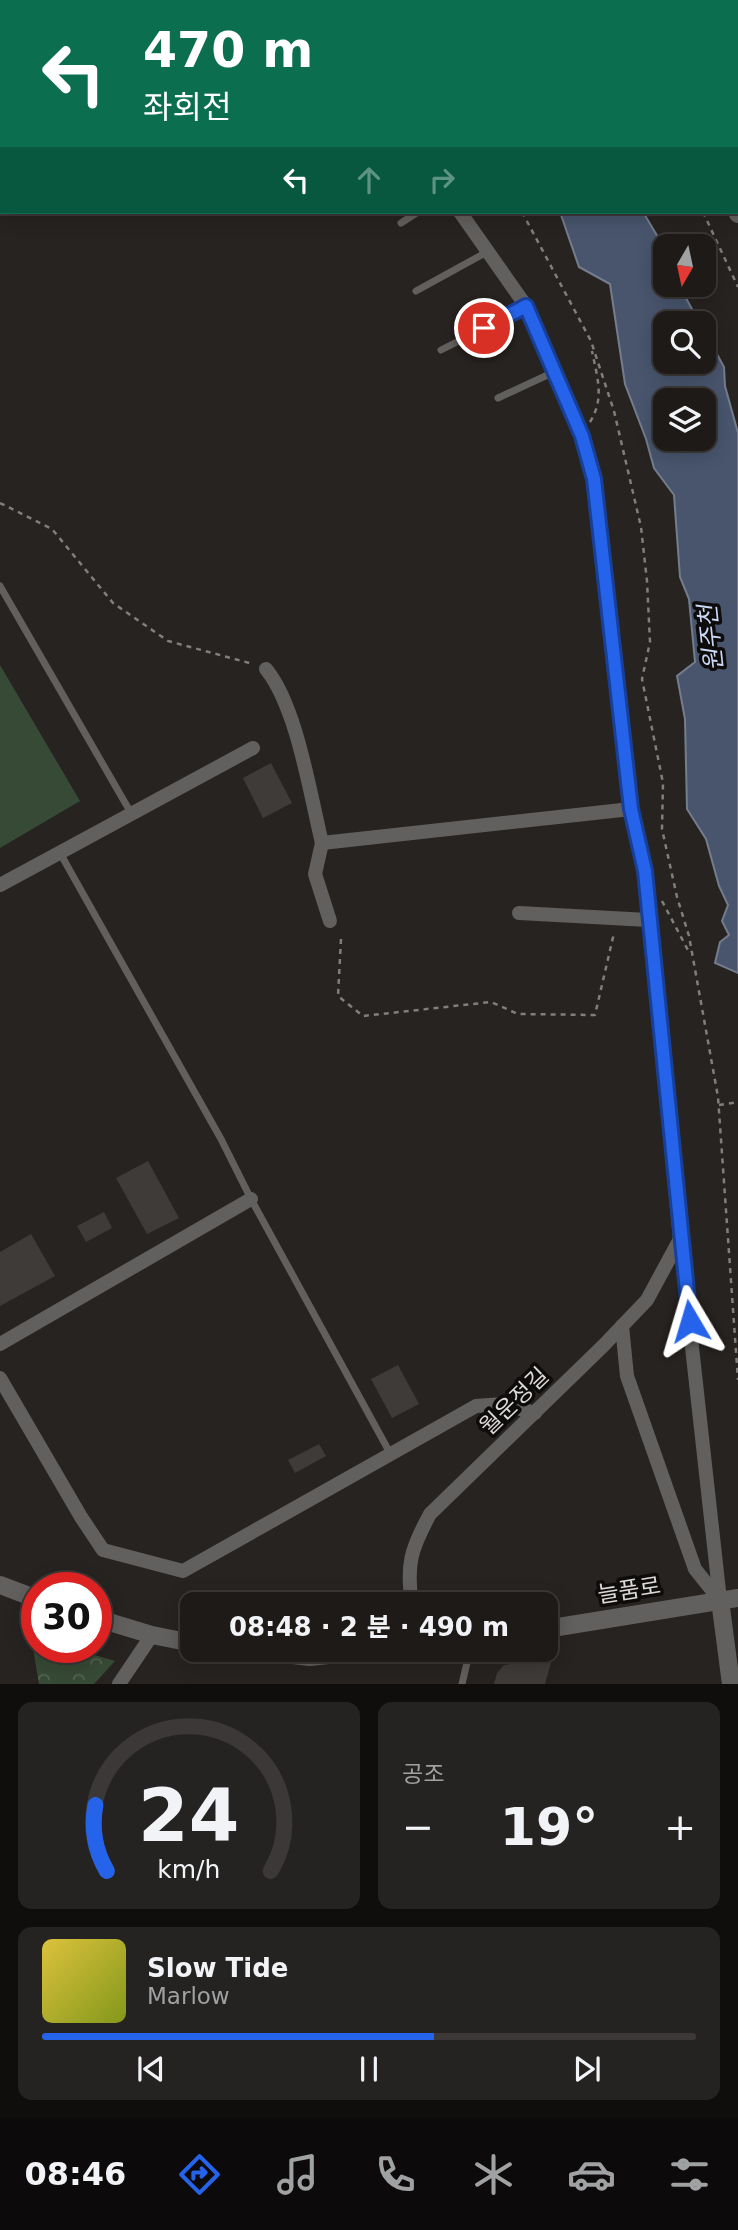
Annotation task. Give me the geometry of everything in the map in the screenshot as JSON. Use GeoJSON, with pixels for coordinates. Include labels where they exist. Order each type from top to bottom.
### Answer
{"type":"FeatureCollection","features":[{"type":"Feature","properties":{"kind":"street"},"geometry":{"type":"LineString","coordinates":[[461,214],[526,306],[582,436],[594,479],[631,809],[645,871],[680,1239],[731,1599],[731,1684]]}},
{"type":"Feature","properties":{"kind":"street"},"geometry":{"type":"LineString","coordinates":[[266,669],[275,680],[286,706],[322,843],[315,874],[330,921]]}},
{"type":"Feature","properties":{"kind":"street"},"geometry":{"type":"LineString","coordinates":[[0,885],[253,748]]}},
{"type":"Feature","properties":{"kind":"street"},"geometry":{"type":"LineString","coordinates":[[322,843],[631,809]]}},
{"type":"Feature","properties":{"kind":"street"},"geometry":{"type":"LineString","coordinates":[[519,914],[648,920]]}},
{"type":"Feature","properties":{"kind":"street"},"geometry":{"type":"LineString","coordinates":[[0,1344],[251,1199]]}},
{"type":"Feature","properties":{"kind":"street","name":"월운정길"},"geometry":{"type":"LineString","coordinates":[[410,1592],[408,1582],[413,1546],[430,1514],[647,1300],[680,1239]]}},
{"type":"Feature","properties":{"kind":"street"},"geometry":{"type":"LineString","coordinates":[[622,1326],[627,1376],[695,1569],[731,1599]]}},
{"type":"Feature","properties":{"kind":"street"},"geometry":{"type":"LineString","coordinates":[[0,1378],[80,1517],[103,1550],[183,1571],[476,1406],[503,1404],[534,1413]]}},
{"type":"Feature","properties":{"kind":"street"},"geometry":{"type":"LineString","coordinates":[[0,1585],[21,1594]]}},
{"type":"Feature","properties":{"kind":"street","name":"늘품로"},"geometry":{"type":"LineString","coordinates":[[558,1627],[731,1599]]}},
{"type":"Feature","properties":{"kind":"street"},"geometry":{"type":"LineString","coordinates":[[112,1623],[180,1641]]}},
{"type":"Feature","properties":{"kind":"street"},"geometry":{"type":"LineString","coordinates":[[119,1684],[152,1635]]}},
{"type":"Feature","properties":{"kind":"lane"},"geometry":{"type":"LineString","coordinates":[[401,223],[415,214]]}},
{"type":"Feature","properties":{"kind":"lane"},"geometry":{"type":"LineString","coordinates":[[416,291],[488,251]]}},
{"type":"Feature","properties":{"kind":"lane"},"geometry":{"type":"LineString","coordinates":[[441,350],[526,306]]}},
{"type":"Feature","properties":{"kind":"lane"},"geometry":{"type":"LineString","coordinates":[[498,398],[555,372]]}},
{"type":"Feature","properties":{"kind":"lane"},"geometry":{"type":"LineString","coordinates":[[0,586],[131,814]]}},
{"type":"Feature","properties":{"kind":"lane"},"geometry":{"type":"LineString","coordinates":[[60,853],[221,1139],[390,1453]]}},
{"type":"Feature","properties":{"kind":"lane"},"geometry":{"type":"LineString","coordinates":[[462,1684],[467,1662]]}},
{"type":"Feature","properties":{"kind":"path"},"geometry":{"type":"LineString","coordinates":[[523,214],[590,341],[614,411],[641,527],[650,642],[642,679],[663,783],[663,829],[693,959],[719,1105],[738,1380]]}},
{"type":"Feature","properties":{"kind":"path"},"geometry":{"type":"LineString","coordinates":[[704,214],[738,287]]}},
{"type":"Feature","properties":{"kind":"path"},"geometry":{"type":"LineString","coordinates":[[582,436],[598,409],[599,390],[590,341]]}},
{"type":"Feature","properties":{"kind":"path"},"geometry":{"type":"LineString","coordinates":[[0,503],[52,529],[113,603],[168,641],[266,669]]}},
{"type":"Feature","properties":{"kind":"path"},"geometry":{"type":"LineString","coordinates":[[662,901],[693,959]]}},
{"type":"Feature","properties":{"kind":"path"},"geometry":{"type":"LineString","coordinates":[[341,939],[338,996],[363,1016],[491,1002],[518,1014],[594,1016],[617,920]]}},
{"type":"Feature","properties":{"kind":"path"},"geometry":{"type":"LineString","coordinates":[[719,1105],[738,1102]]}},
{"type":"Feature","properties":{"kind":"green space"},"geometry":{"type":"Polygon","coordinates":[[[0,665],[80,801],[0,848],[0,665]]]}},
{"type":"Feature","properties":{"kind":"green space"},"geometry":{"type":"Polygon","coordinates":[[[115,1661],[94,1684],[39,1684],[36,1663],[115,1661]]]}},
{"type":"Feature","properties":{"kind":"water","name":"원주천"},"geometry":{"type":"Polygon","coordinates":[[[561,214],[644,214],[656,234],[653,234],[653,298],[686,298],[693,311],[653,311],[653,374],[716,374],[716,352],[724,367],[725,386],[738,433],[738,973],[715,963],[720,942],[729,935],[722,921],[728,905],[719,886],[706,839],[687,809],[685,719],[677,676],[695,662],[689,599],[680,577],[674,495],[654,468],[625,384],[610,284],[579,267],[561,214]]]}},
{"type":"Feature","properties":{"kind":"building"},"geometry":{"type":"Polygon","coordinates":[[[271,763],[292,803],[263,818],[243,778],[271,763]]]}},
{"type":"Feature","properties":{"kind":"building"},"geometry":{"type":"Polygon","coordinates":[[[148,1161],[179,1218],[147,1234],[116,1178],[148,1161]]]}},
{"type":"Feature","properties":{"kind":"building"},"geometry":{"type":"Polygon","coordinates":[[[104,1212],[112,1228],[86,1242],[77,1226],[104,1212]]]}},
{"type":"Feature","properties":{"kind":"building"},"geometry":{"type":"Polygon","coordinates":[[[31,1234],[55,1276],[0,1306],[0,1252],[31,1234]]]}},
{"type":"Feature","properties":{"kind":"building"},"geometry":{"type":"Polygon","coordinates":[[[398,1365],[419,1404],[392,1418],[371,1379],[398,1365]]]}},
{"type":"Feature","properties":{"kind":"building"},"geometry":{"type":"Polygon","coordinates":[[[319,1444],[326,1456],[295,1473],[288,1460],[319,1444]]]}},
{"type":"Feature","properties":{"kind":"building"},"geometry":{"type":"Polygon","coordinates":[[[551,1662],[545,1684],[494,1684],[497,1673],[504,1665],[551,1662]]]}},
{"type":"Feature","properties":{"kind":"route"},"geometry":{"type":"LineString","coordinates":[[484,328],[526,306],[582,436],[594,479],[631,809],[645,871],[690,1321]]}}]}
